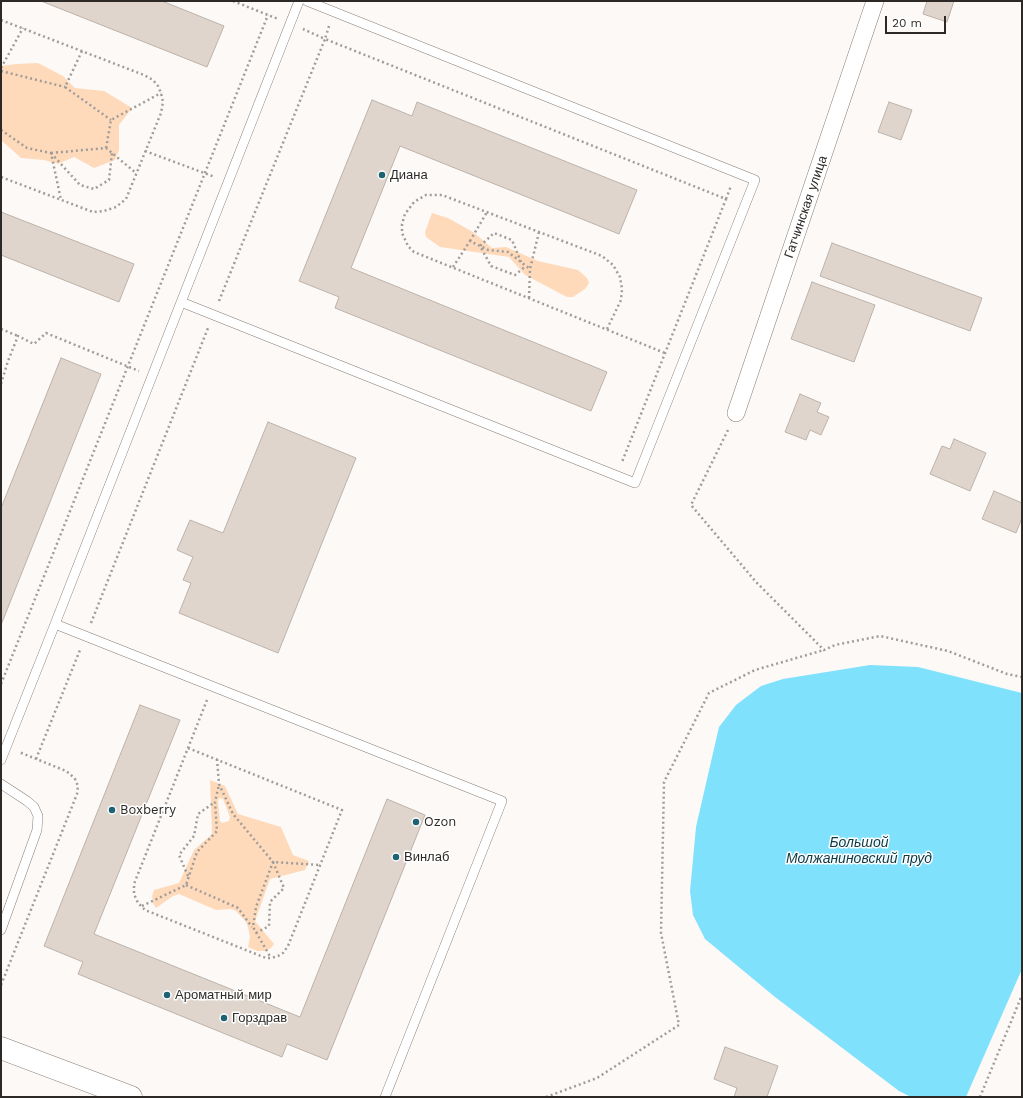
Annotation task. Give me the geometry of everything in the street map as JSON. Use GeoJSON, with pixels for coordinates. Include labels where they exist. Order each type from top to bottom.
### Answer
{"type":"FeatureCollection","features":[{"type":"Feature","properties":{"kind":"street","name":"Гатчинская улица"},"geometry":{"type":"LineString","coordinates":[[736,413],[875,1]]}},
{"type":"Feature","properties":{"kind":"street"},"geometry":{"type":"LineString","coordinates":[[1,1048],[131,1097]]}},
{"type":"Feature","properties":{"kind":"lane"},"geometry":{"type":"LineString","coordinates":[[1,760],[299,1]]}},
{"type":"Feature","properties":{"kind":"lane"},"geometry":{"type":"LineString","coordinates":[[181,302],[635,483],[755,180],[307,1]]}},
{"type":"Feature","properties":{"kind":"lane"},"geometry":{"type":"LineString","coordinates":[[55,624],[502,801],[385,1097]]}},
{"type":"Feature","properties":{"kind":"lane"},"geometry":{"type":"LineString","coordinates":[[1,784],[34,807],[38,816],[37,830],[1,930]]}},
{"type":"Feature","properties":{"kind":"path"},"geometry":{"type":"LineString","coordinates":[[233,1],[324,39],[726,199],[617,476]]}},
{"type":"Feature","properties":{"kind":"path"},"geometry":{"type":"LineString","coordinates":[[1,684],[268,15]]}},
{"type":"Feature","properties":{"kind":"path"},"geometry":{"type":"LineString","coordinates":[[1,20],[144,75],[153,80],[158,86],[163,102],[161,113],[126,199],[116,207],[104,211],[93,212],[1,177]]}},
{"type":"Feature","properties":{"kind":"path"},"geometry":{"type":"LineString","coordinates":[[1,68],[23,28]]}},
{"type":"Feature","properties":{"kind":"path"},"geometry":{"type":"LineString","coordinates":[[36,759],[324,39]]}},
{"type":"Feature","properties":{"kind":"path"},"geometry":{"type":"LineString","coordinates":[[65,87],[82,51]]}},
{"type":"Feature","properties":{"kind":"path"},"geometry":{"type":"LineString","coordinates":[[1,71],[65,87],[111,120]]}},
{"type":"Feature","properties":{"kind":"path"},"geometry":{"type":"LineString","coordinates":[[111,120],[161,93]]}},
{"type":"Feature","properties":{"kind":"path"},"geometry":{"type":"LineString","coordinates":[[106,148],[111,120]]}},
{"type":"Feature","properties":{"kind":"path"},"geometry":{"type":"LineString","coordinates":[[1,130],[26,148],[51,153],[106,148],[136,173]]}},
{"type":"Feature","properties":{"kind":"path"},"geometry":{"type":"LineString","coordinates":[[145,151],[228,182]]}},
{"type":"Feature","properties":{"kind":"path"},"geometry":{"type":"LineString","coordinates":[[51,153],[80,185],[94,189],[109,180],[112,153]]}},
{"type":"Feature","properties":{"kind":"path"},"geometry":{"type":"LineString","coordinates":[[51,153],[62,200]]}},
{"type":"Feature","properties":{"kind":"path"},"geometry":{"type":"LineString","coordinates":[[607,329],[621,300],[622,289],[620,277],[613,265],[602,256],[442,195],[426,195],[414,202],[405,214],[402,224],[402,233],[408,246],[414,252],[665,353]]}},
{"type":"Feature","properties":{"kind":"path"},"geometry":{"type":"LineString","coordinates":[[453,267],[470,241],[486,212]]}},
{"type":"Feature","properties":{"kind":"path"},"geometry":{"type":"LineString","coordinates":[[529,298],[530,269],[539,232]]}},
{"type":"Feature","properties":{"kind":"path"},"geometry":{"type":"LineString","coordinates":[[480,246],[494,233],[512,240],[521,262]]}},
{"type":"Feature","properties":{"kind":"path"},"geometry":{"type":"LineString","coordinates":[[470,241],[488,250],[508,252],[530,269]]}},
{"type":"Feature","properties":{"kind":"path"},"geometry":{"type":"LineString","coordinates":[[480,246],[491,266],[515,275],[526,266]]}},
{"type":"Feature","properties":{"kind":"path"},"geometry":{"type":"LineString","coordinates":[[1,328],[34,344],[46,333],[152,376]]}},
{"type":"Feature","properties":{"kind":"path"},"geometry":{"type":"LineString","coordinates":[[1,384],[18,336]]}},
{"type":"Feature","properties":{"kind":"path"},"geometry":{"type":"LineString","coordinates":[[736,413],[691,505],[756,582],[824,650]]}},
{"type":"Feature","properties":{"kind":"path"},"geometry":{"type":"LineString","coordinates":[[546,1097],[597,1078],[679,1025],[661,933],[664,782],[709,693],[755,670],[824,650],[835,645],[880,636],[948,651],[1007,674],[1022,677]]}},
{"type":"Feature","properties":{"kind":"path"},"geometry":{"type":"LineString","coordinates":[[188,748],[342,810],[288,946],[283,953],[271,958],[258,955],[145,910],[138,903],[134,894],[134,884],[212,686]]}},
{"type":"Feature","properties":{"kind":"path"},"geometry":{"type":"LineString","coordinates":[[142,906],[186,885],[197,852],[217,831],[215,802],[219,784],[217,759]]}},
{"type":"Feature","properties":{"kind":"path"},"geometry":{"type":"LineString","coordinates":[[219,784],[233,814],[273,862],[284,888],[270,902],[269,926],[256,933]]}},
{"type":"Feature","properties":{"kind":"path"},"geometry":{"type":"LineString","coordinates":[[189,877],[179,855],[194,836],[198,814],[215,802]]}},
{"type":"Feature","properties":{"kind":"path"},"geometry":{"type":"LineString","coordinates":[[273,862],[320,865]]}},
{"type":"Feature","properties":{"kind":"path"},"geometry":{"type":"LineString","coordinates":[[253,927],[256,907],[273,862]]}},
{"type":"Feature","properties":{"kind":"path"},"geometry":{"type":"LineString","coordinates":[[186,885],[238,908],[253,927],[271,958]]}},
{"type":"Feature","properties":{"kind":"path"},"geometry":{"type":"LineString","coordinates":[[980,1097],[1022,995]]}},
{"type":"Feature","properties":{"kind":"shaded area"},"geometry":{"type":"Polygon","coordinates":[[[38,63],[63,76],[75,88],[104,91],[132,108],[119,125],[119,150],[115,160],[94,168],[74,157],[58,164],[44,160],[21,158],[1,140],[1,66],[38,63]]]}},
{"type":"Feature","properties":{"kind":"shaded area"},"geometry":{"type":"Polygon","coordinates":[[[432,213],[448,218],[473,232],[492,248],[506,247],[538,261],[578,270],[587,278],[589,283],[585,289],[573,297],[567,297],[525,275],[509,257],[440,247],[426,237],[425,232],[432,213]]]}},
{"type":"Feature","properties":{"kind":"shaded area"},"geometry":{"type":"Polygon","coordinates":[[[210,780],[225,786],[238,814],[281,827],[293,855],[309,861],[305,870],[270,879],[255,921],[274,944],[271,948],[265,951],[257,951],[248,947],[250,937],[248,927],[246,922],[236,911],[231,909],[216,910],[179,894],[173,896],[156,908],[153,903],[152,896],[154,890],[179,883],[194,850],[212,834],[210,780]],[[219,798],[218,801],[220,821],[222,823],[229,821],[230,817],[223,799],[219,798]]]}},
{"type":"Feature","properties":{"kind":"water","name":"Большой Молжаниновский пруд"},"geometry":{"type":"Polygon","coordinates":[[[870,665],[918,667],[1022,693],[1022,969],[966,1097],[911,1097],[899,1091],[775,997],[705,939],[693,915],[690,891],[696,827],[719,727],[736,705],[761,686],[783,679],[870,665]]]}},
{"type":"Feature","properties":{"kind":"building"},"geometry":{"type":"Polygon","coordinates":[[[41,1],[162,1],[224,26],[207,67],[41,1]]]}},
{"type":"Feature","properties":{"kind":"building"},"geometry":{"type":"Polygon","coordinates":[[[927,1],[954,1],[947,22],[923,14],[927,1]]]}},
{"type":"Feature","properties":{"kind":"building"},"geometry":{"type":"Polygon","coordinates":[[[372,100],[412,116],[417,102],[637,190],[619,234],[400,146],[351,268],[607,372],[591,411],[335,308],[339,297],[299,281],[372,100]]]}},
{"type":"Feature","properties":{"kind":"building"},"geometry":{"type":"Polygon","coordinates":[[[889,102],[912,110],[901,140],[878,132],[889,102]]]}},
{"type":"Feature","properties":{"kind":"building"},"geometry":{"type":"Polygon","coordinates":[[[1,212],[134,264],[119,302],[1,255],[1,212]]]}},
{"type":"Feature","properties":{"kind":"building"},"geometry":{"type":"Polygon","coordinates":[[[832,243],[982,298],[970,331],[820,276],[832,243]]]}},
{"type":"Feature","properties":{"kind":"building"},"geometry":{"type":"Polygon","coordinates":[[[812,282],[875,305],[854,362],[791,339],[812,282]]]}},
{"type":"Feature","properties":{"kind":"building"},"geometry":{"type":"Polygon","coordinates":[[[61,358],[101,374],[1,625],[1,508],[61,358]]]}},
{"type":"Feature","properties":{"kind":"building"},"geometry":{"type":"Polygon","coordinates":[[[800,394],[821,403],[817,412],[829,417],[821,435],[810,430],[806,440],[785,432],[800,394]]]}},
{"type":"Feature","properties":{"kind":"building"},"geometry":{"type":"Polygon","coordinates":[[[268,422],[356,458],[278,653],[179,613],[191,583],[183,580],[193,557],[177,550],[190,520],[223,533],[268,422]]]}},
{"type":"Feature","properties":{"kind":"building"},"geometry":{"type":"Polygon","coordinates":[[[954,439],[986,453],[970,491],[930,474],[942,446],[950,449],[954,439]]]}},
{"type":"Feature","properties":{"kind":"building"},"geometry":{"type":"Polygon","coordinates":[[[994,491],[1022,503],[1022,518],[1016,533],[982,519],[994,491]]]}},
{"type":"Feature","properties":{"kind":"building"},"geometry":{"type":"Polygon","coordinates":[[[140,705],[180,720],[94,934],[300,1017],[387,799],[425,815],[327,1060],[287,1044],[282,1057],[78,974],[83,962],[44,946],[140,705]]]}},
{"type":"Feature","properties":{"kind":"building"},"geometry":{"type":"Polygon","coordinates":[[[725,1047],[778,1066],[767,1097],[734,1097],[737,1088],[714,1079],[725,1047]]]}},
{"type":"Feature","properties":{"kind":"place","name":"Диана"},"geometry":{"type":"Point","coordinates":[382,175]}},
{"type":"Feature","properties":{"kind":"place","name":"Boxberry"},"geometry":{"type":"Point","coordinates":[112,810]}},
{"type":"Feature","properties":{"kind":"place","name":"Ozon"},"geometry":{"type":"Point","coordinates":[416,822]}},
{"type":"Feature","properties":{"kind":"place","name":"Винлаб"},"geometry":{"type":"Point","coordinates":[396,857]}},
{"type":"Feature","properties":{"kind":"place","name":"Ароматный мир"},"geometry":{"type":"Point","coordinates":[167,995]}},
{"type":"Feature","properties":{"kind":"place","name":"Горздрав"},"geometry":{"type":"Point","coordinates":[224,1018]}}]}
